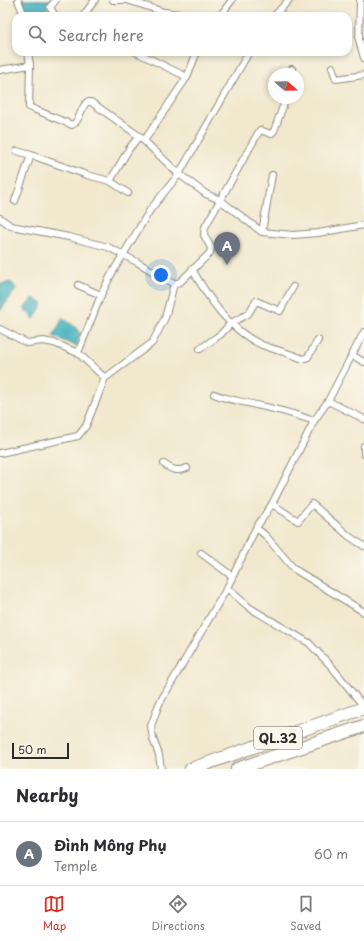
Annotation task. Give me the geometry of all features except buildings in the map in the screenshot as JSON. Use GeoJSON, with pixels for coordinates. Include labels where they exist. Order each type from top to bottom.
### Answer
{"type":"FeatureCollection","features":[{"type":"Feature","properties":{"kind":"highway","name":"QL.32"},"geometry":{"type":"LineString","coordinates":[[191,769],[364,707]]}},
{"type":"Feature","properties":{"kind":"highway","name":"QL.32"},"geometry":{"type":"LineString","coordinates":[[237,769],[364,726]]}},
{"type":"Feature","properties":{"kind":"street"},"geometry":{"type":"LineString","coordinates":[[18,0],[22,12]]}},
{"type":"Feature","properties":{"kind":"street"},"geometry":{"type":"LineString","coordinates":[[53,12],[50,7],[56,0]]}},
{"type":"Feature","properties":{"kind":"street"},"geometry":{"type":"LineString","coordinates":[[86,12],[95,0]]}},
{"type":"Feature","properties":{"kind":"street"},"geometry":{"type":"LineString","coordinates":[[113,0],[127,0],[164,12]]}},
{"type":"Feature","properties":{"kind":"street"},"geometry":{"type":"LineString","coordinates":[[223,12],[232,0]]}},
{"type":"Feature","properties":{"kind":"street"},"geometry":{"type":"LineString","coordinates":[[278,12],[289,0]]}},
{"type":"Feature","properties":{"kind":"street"},"geometry":{"type":"LineString","coordinates":[[360,0],[364,58]]}},
{"type":"Feature","properties":{"kind":"street"},"geometry":{"type":"LineString","coordinates":[[29,56],[30,65],[29,107],[72,125],[76,121],[84,104],[91,102],[141,138],[179,174],[206,194],[220,200],[262,232],[299,235],[364,224]]}},
{"type":"Feature","properties":{"kind":"street"},"geometry":{"type":"LineString","coordinates":[[145,56],[186,77]]}},
{"type":"Feature","properties":{"kind":"street"},"geometry":{"type":"LineString","coordinates":[[110,181],[128,149],[141,138],[186,77],[195,56]]}},
{"type":"Feature","properties":{"kind":"street"},"geometry":{"type":"LineString","coordinates":[[78,353],[100,295],[150,210],[179,174],[247,56]]}},
{"type":"Feature","properties":{"kind":"street"},"geometry":{"type":"LineString","coordinates":[[0,70],[30,65]]}},
{"type":"Feature","properties":{"kind":"street"},"geometry":{"type":"LineString","coordinates":[[332,67],[336,79],[364,75]]}},
{"type":"Feature","properties":{"kind":"street"},"geometry":{"type":"LineString","coordinates":[[0,218],[11,226],[97,244],[123,255],[174,284],[180,282],[211,251],[204,231],[220,200],[260,132],[262,130],[271,134],[274,131],[284,104]]}},
{"type":"Feature","properties":{"kind":"street"},"geometry":{"type":"LineString","coordinates":[[17,151],[87,175],[110,181],[128,193]]}},
{"type":"Feature","properties":{"kind":"street"},"geometry":{"type":"LineString","coordinates":[[15,200],[31,155]]}},
{"type":"Feature","properties":{"kind":"street"},"geometry":{"type":"LineString","coordinates":[[262,232],[272,176]]}},
{"type":"Feature","properties":{"kind":"street"},"geometry":{"type":"LineString","coordinates":[[192,269],[208,296],[231,323],[246,336],[261,344],[303,359],[308,357],[318,340]]}},
{"type":"Feature","properties":{"kind":"street"},"geometry":{"type":"LineString","coordinates":[[0,453],[78,436],[86,426],[105,378],[152,343],[165,318],[174,284]]}},
{"type":"Feature","properties":{"kind":"street"},"geometry":{"type":"LineString","coordinates":[[78,285],[100,295]]}},
{"type":"Feature","properties":{"kind":"street"},"geometry":{"type":"LineString","coordinates":[[200,349],[221,334],[231,323],[248,314],[256,301],[280,310],[294,287]]}},
{"type":"Feature","properties":{"kind":"street"},"geometry":{"type":"LineString","coordinates":[[0,329],[27,342],[43,341],[54,343],[78,353],[105,378]]}},
{"type":"Feature","properties":{"kind":"street"},"geometry":{"type":"LineString","coordinates":[[161,769],[159,756],[152,739],[151,726],[154,716],[185,659],[227,588],[256,528],[272,504],[314,421],[328,401],[364,332]]}},
{"type":"Feature","properties":{"kind":"street"},"geometry":{"type":"LineString","coordinates":[[352,355],[364,362]]}},
{"type":"Feature","properties":{"kind":"street"},"geometry":{"type":"LineString","coordinates":[[214,394],[229,400],[256,404],[314,421]]}},
{"type":"Feature","properties":{"kind":"street"},"geometry":{"type":"LineString","coordinates":[[328,401],[364,419]]}},
{"type":"Feature","properties":{"kind":"street"},"geometry":{"type":"LineString","coordinates":[[364,446],[364,454]]}},
{"type":"Feature","properties":{"kind":"street"},"geometry":{"type":"LineString","coordinates":[[164,464],[178,471],[187,468]]}},
{"type":"Feature","properties":{"kind":"street"},"geometry":{"type":"LineString","coordinates":[[272,504],[298,521],[310,503],[350,537],[364,546]]}},
{"type":"Feature","properties":{"kind":"street"},"geometry":{"type":"LineString","coordinates":[[256,528],[265,535],[294,569],[364,612]]}},
{"type":"Feature","properties":{"kind":"street"},"geometry":{"type":"LineString","coordinates":[[201,553],[232,576]]}},
{"type":"Feature","properties":{"kind":"street"},"geometry":{"type":"LineString","coordinates":[[227,588],[250,608],[309,643],[332,667],[364,707]]}},
{"type":"Feature","properties":{"kind":"water"},"geometry":{"type":"Polygon","coordinates":[[[22,0],[53,0],[47,8],[50,12],[26,12],[22,0]]]}},
{"type":"Feature","properties":{"kind":"water"},"geometry":{"type":"Polygon","coordinates":[[[11,282],[16,288],[15,291],[0,311],[0,284],[11,282]]]}},
{"type":"Feature","properties":{"kind":"water"},"geometry":{"type":"Polygon","coordinates":[[[33,298],[43,304],[34,319],[24,309],[33,298]]]}},
{"type":"Feature","properties":{"kind":"water"},"geometry":{"type":"Polygon","coordinates":[[[63,318],[79,330],[78,333],[81,334],[76,346],[53,336],[63,318]]]}},
{"type":"Feature","properties":{"kind":"place","name":"Đình Mông Phụ"},"geometry":{"type":"Point","coordinates":[227,265]}}]}
